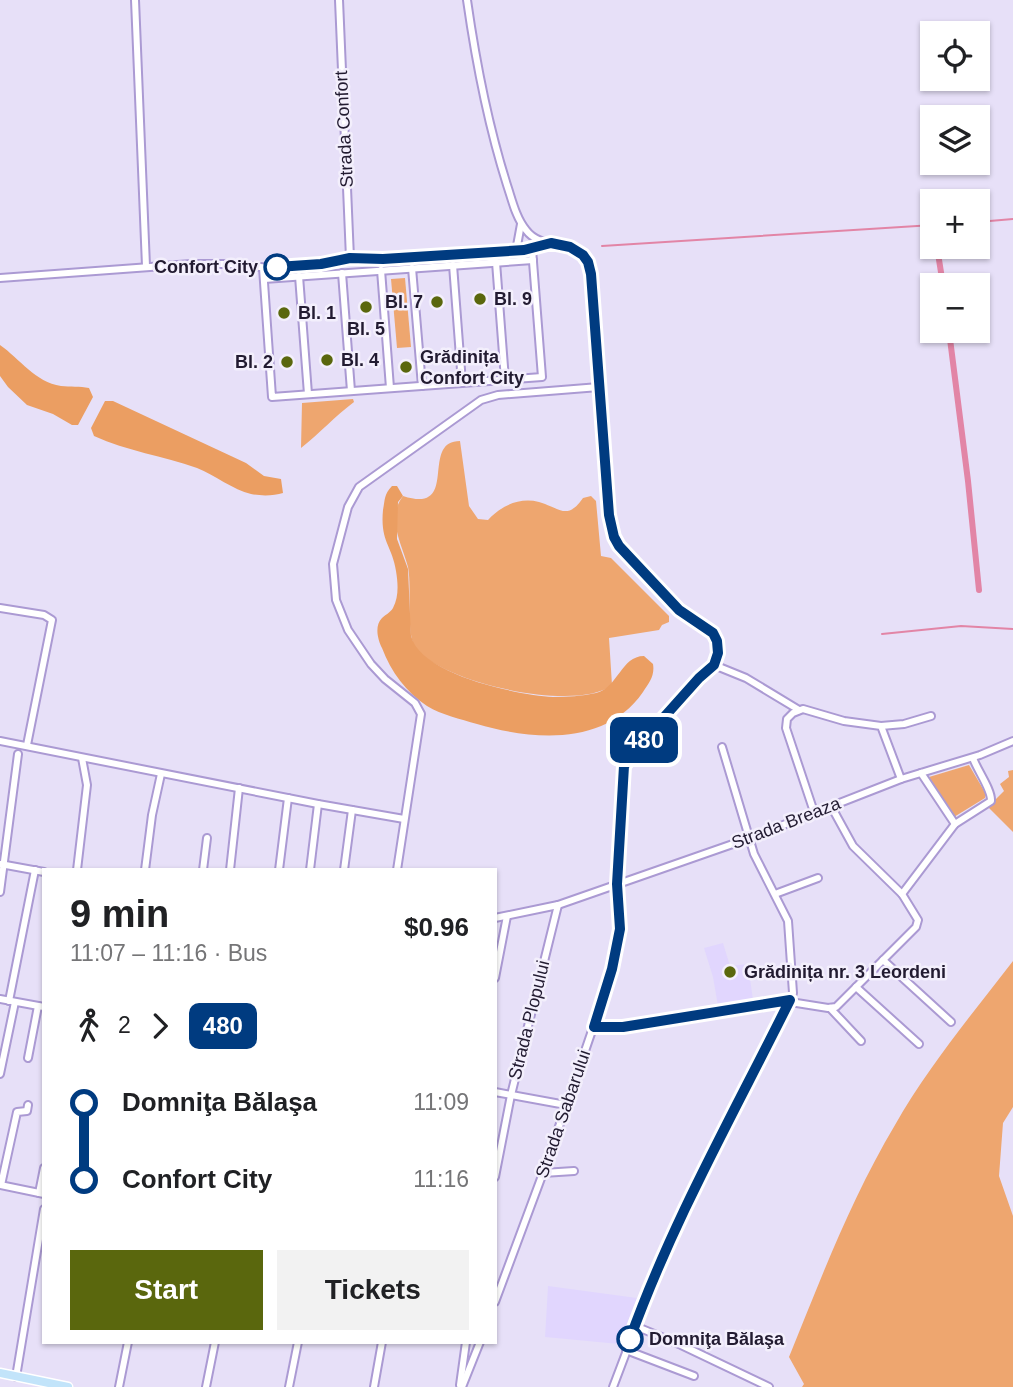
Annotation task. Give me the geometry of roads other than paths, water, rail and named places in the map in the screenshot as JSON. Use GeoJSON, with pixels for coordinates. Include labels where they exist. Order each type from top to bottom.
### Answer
{"type":"FeatureCollection","features":[{"type":"Feature","properties":{"kind":"main road"},"geometry":{"type":"LineString","coordinates":[[0,1373],[68,1387]]}},
{"type":"Feature","properties":{"kind":"street"},"geometry":{"type":"LineString","coordinates":[[135,0],[146,266]]}},
{"type":"Feature","properties":{"kind":"street","name":"Strada Confort"},"geometry":{"type":"LineString","coordinates":[[339,0],[350,258]]}},
{"type":"Feature","properties":{"kind":"street"},"geometry":{"type":"LineString","coordinates":[[467,0],[491,129],[521,222],[530,235],[579,252],[590,265],[609,515],[614,537],[625,554],[679,610],[713,633],[718,649],[714,665],[746,678],[799,710],[808,710],[844,721],[881,726],[904,724],[932,716]]}},
{"type":"Feature","properties":{"kind":"street"},"geometry":{"type":"LineString","coordinates":[[516,251],[521,222]]}},
{"type":"Feature","properties":{"kind":"street"},"geometry":{"type":"LineString","coordinates":[[263,268],[272,397],[542,377],[533,260],[528,249],[530,235]]}},
{"type":"Feature","properties":{"kind":"street"},"geometry":{"type":"LineString","coordinates":[[0,278],[146,266],[218,264],[263,268],[310,265],[350,258],[407,258],[516,251],[551,243]]}},
{"type":"Feature","properties":{"kind":"street"},"geometry":{"type":"LineString","coordinates":[[407,258],[422,386]]}},
{"type":"Feature","properties":{"kind":"street"},"geometry":{"type":"LineString","coordinates":[[264,278],[533,260]]}},
{"type":"Feature","properties":{"kind":"street"},"geometry":{"type":"LineString","coordinates":[[496,262],[505,380]]}},
{"type":"Feature","properties":{"kind":"street"},"geometry":{"type":"LineString","coordinates":[[453,265],[462,383]]}},
{"type":"Feature","properties":{"kind":"street"},"geometry":{"type":"LineString","coordinates":[[381,270],[390,388]]}},
{"type":"Feature","properties":{"kind":"street"},"geometry":{"type":"LineString","coordinates":[[342,273],[351,391]]}},
{"type":"Feature","properties":{"kind":"street"},"geometry":{"type":"LineString","coordinates":[[299,276],[309,394]]}},
{"type":"Feature","properties":{"kind":"street"},"geometry":{"type":"LineString","coordinates":[[397,868],[421,714],[415,703],[385,679],[364,656],[338,608],[333,564],[351,500],[366,480],[481,400],[498,395],[598,387]]}},
{"type":"Feature","properties":{"kind":"street"},"geometry":{"type":"LineString","coordinates":[[0,608],[44,615],[52,620],[27,745]]}},
{"type":"Feature","properties":{"kind":"street","name":"Strada Sabarului"},"geometry":{"type":"LineString","coordinates":[[497,1297],[594,1027],[618,938],[620,922],[617,884],[624,766],[648,735],[714,665]]}},
{"type":"Feature","properties":{"kind":"street"},"geometry":{"type":"LineString","coordinates":[[799,710],[787,719],[786,733],[814,812]]}},
{"type":"Feature","properties":{"kind":"street"},"geometry":{"type":"LineString","coordinates":[[881,726],[901,779]]}},
{"type":"Feature","properties":{"kind":"street"},"geometry":{"type":"LineString","coordinates":[[0,741],[404,819]]}},
{"type":"Feature","properties":{"kind":"street","name":"Strada Breaza"},"geometry":{"type":"LineString","coordinates":[[497,918],[558,905],[750,838],[901,779],[973,758],[1013,741]]}},
{"type":"Feature","properties":{"kind":"street"},"geometry":{"type":"LineString","coordinates":[[613,1387],[635,1326],[685,1211],[790,1000],[793,989],[790,927],[755,857],[722,747]]}},
{"type":"Feature","properties":{"kind":"street"},"geometry":{"type":"LineString","coordinates":[[0,892],[18,754]]}},
{"type":"Feature","properties":{"kind":"street"},"geometry":{"type":"LineString","coordinates":[[77,868],[88,785],[82,758]]}},
{"type":"Feature","properties":{"kind":"street"},"geometry":{"type":"LineString","coordinates":[[902,894],[955,824],[992,799],[973,758]]}},
{"type":"Feature","properties":{"kind":"street"},"geometry":{"type":"LineString","coordinates":[[921,773],[955,824]]}},
{"type":"Feature","properties":{"kind":"street"},"geometry":{"type":"LineString","coordinates":[[145,868],[152,815],[161,774]]}},
{"type":"Feature","properties":{"kind":"street"},"geometry":{"type":"LineString","coordinates":[[230,868],[239,788]]}},
{"type":"Feature","properties":{"kind":"street"},"geometry":{"type":"LineString","coordinates":[[279,868],[288,798]]}},
{"type":"Feature","properties":{"kind":"street"},"geometry":{"type":"LineString","coordinates":[[310,868],[318,804]]}},
{"type":"Feature","properties":{"kind":"street"},"geometry":{"type":"LineString","coordinates":[[594,1027],[623,1027],[790,1000],[836,1007],[918,925],[917,915],[902,894],[853,846],[831,806]]}},
{"type":"Feature","properties":{"kind":"street"},"geometry":{"type":"LineString","coordinates":[[344,868],[352,810]]}},
{"type":"Feature","properties":{"kind":"street"},"geometry":{"type":"LineString","coordinates":[[203,868],[207,838]]}},
{"type":"Feature","properties":{"kind":"street"},"geometry":{"type":"LineString","coordinates":[[2,864],[42,872]]}},
{"type":"Feature","properties":{"kind":"street"},"geometry":{"type":"LineString","coordinates":[[0,1074],[35,870]]}},
{"type":"Feature","properties":{"kind":"street"},"geometry":{"type":"LineString","coordinates":[[775,894],[818,878]]}},
{"type":"Feature","properties":{"kind":"street","name":"Strada Plopului"},"geometry":{"type":"LineString","coordinates":[[497,1167],[511,1095],[558,905]]}},
{"type":"Feature","properties":{"kind":"street"},"geometry":{"type":"LineString","coordinates":[[497,968],[507,916]]}},
{"type":"Feature","properties":{"kind":"street"},"geometry":{"type":"LineString","coordinates":[[883,960],[951,1022]]}},
{"type":"Feature","properties":{"kind":"street"},"geometry":{"type":"LineString","coordinates":[[856,987],[919,1044]]}},
{"type":"Feature","properties":{"kind":"street"},"geometry":{"type":"LineString","coordinates":[[0,999],[41,1007],[28,1058]]}},
{"type":"Feature","properties":{"kind":"street"},"geometry":{"type":"LineString","coordinates":[[830,1008],[861,1041]]}},
{"type":"Feature","properties":{"kind":"street"},"geometry":{"type":"LineString","coordinates":[[497,1092],[566,1105]]}},
{"type":"Feature","properties":{"kind":"street"},"geometry":{"type":"LineString","coordinates":[[18,1110],[1,1185],[41,1194]]}},
{"type":"Feature","properties":{"kind":"street"},"geometry":{"type":"LineString","coordinates":[[543,1173],[574,1171]]}},
{"type":"Feature","properties":{"kind":"street"},"geometry":{"type":"LineString","coordinates":[[16,1377],[42,1221]]}},
{"type":"Feature","properties":{"kind":"street"},"geometry":{"type":"LineString","coordinates":[[635,1326],[769,1387]]}},
{"type":"Feature","properties":{"kind":"street"},"geometry":{"type":"LineString","coordinates":[[119,1387],[128,1344]]}},
{"type":"Feature","properties":{"kind":"street"},"geometry":{"type":"LineString","coordinates":[[206,1387],[215,1344]]}},
{"type":"Feature","properties":{"kind":"street"},"geometry":{"type":"LineString","coordinates":[[289,1387],[298,1344]]}},
{"type":"Feature","properties":{"kind":"street"},"geometry":{"type":"LineString","coordinates":[[374,1387],[382,1344]]}},
{"type":"Feature","properties":{"kind":"street"},"geometry":{"type":"LineString","coordinates":[[461,1387],[466,1344]]}},
{"type":"Feature","properties":{"kind":"street"},"geometry":{"type":"LineString","coordinates":[[461,1387],[479,1344]]}},
{"type":"Feature","properties":{"kind":"street"},"geometry":{"type":"LineString","coordinates":[[626,1350],[694,1376]]}},
{"type":"Feature","properties":{"kind":"street"},"geometry":{"type":"LineString","coordinates":[[463,1360],[472,1363]]}},
{"type":"Feature","properties":{"kind":"waterway"},"geometry":{"type":"LineString","coordinates":[[990,221],[1013,219]]}},
{"type":"Feature","properties":{"kind":"waterway"},"geometry":{"type":"LineString","coordinates":[[602,246],[920,226]]}},
{"type":"Feature","properties":{"kind":"waterway"},"geometry":{"type":"LineString","coordinates":[[939,259],[941,273]]}},
{"type":"Feature","properties":{"kind":"waterway"},"geometry":{"type":"LineString","coordinates":[[951,343],[979,590]]}},
{"type":"Feature","properties":{"kind":"waterway"},"geometry":{"type":"LineString","coordinates":[[882,634],[961,626],[1013,629]]}},
{"type":"Feature","properties":{"kind":"place","name":"Confort City"},"geometry":{"type":"Point","coordinates":[277,267]}},
{"type":"Feature","properties":{"kind":"place","name":"Bl. 9"},"geometry":{"type":"Point","coordinates":[480,299]}},
{"type":"Feature","properties":{"kind":"place","name":"Bl. 7"},"geometry":{"type":"Point","coordinates":[437,302]}},
{"type":"Feature","properties":{"kind":"place","name":"Bl. 5"},"geometry":{"type":"Point","coordinates":[366,307]}},
{"type":"Feature","properties":{"kind":"place","name":"Bl. 1"},"geometry":{"type":"Point","coordinates":[284,313]}},
{"type":"Feature","properties":{"kind":"place","name":"Bl. 4"},"geometry":{"type":"Point","coordinates":[327,360]}},
{"type":"Feature","properties":{"kind":"place","name":"Bl. 2"},"geometry":{"type":"Point","coordinates":[287,362]}},
{"type":"Feature","properties":{"kind":"place","name":"Grădinița Confort City"},"geometry":{"type":"Point","coordinates":[406,367]}},
{"type":"Feature","properties":{"kind":"place","name":"Grădinița nr. 3 Leordeni"},"geometry":{"type":"Point","coordinates":[730,972]}},
{"type":"Feature","properties":{"kind":"place","name":"Domniţa Bălaşa"},"geometry":{"type":"Point","coordinates":[630,1339]}}]}
